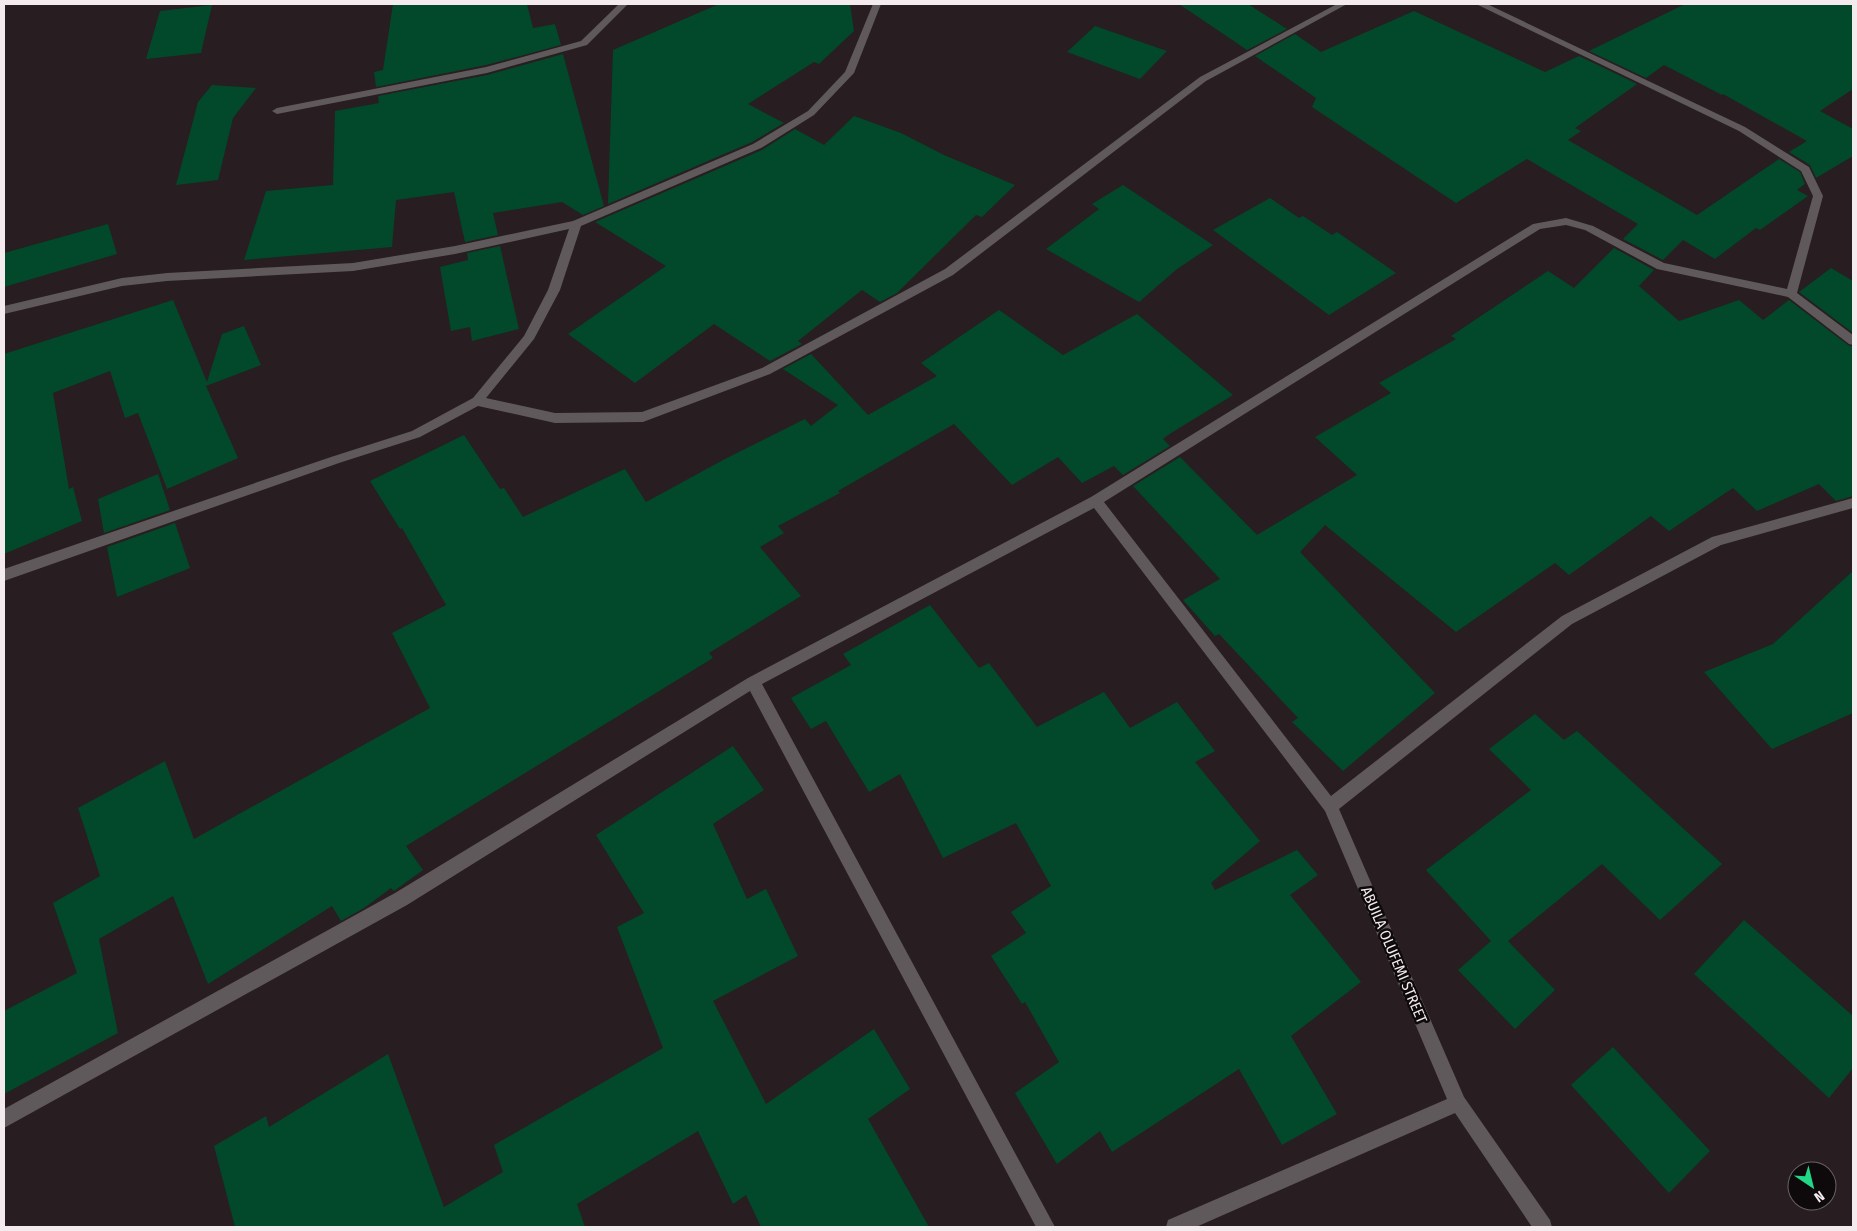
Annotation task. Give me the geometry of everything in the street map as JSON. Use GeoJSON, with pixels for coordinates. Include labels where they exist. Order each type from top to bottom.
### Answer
{"type":"FeatureCollection","features":[{"type":"Feature","properties":{"kind":"street"},"geometry":{"type":"LineString","coordinates":[[277,111],[488,70],[584,43],[624,4]]}},
{"type":"Feature","properties":{"kind":"street"},"geometry":{"type":"LineString","coordinates":[[4,310],[122,282],[167,277],[353,267],[455,250],[576,224],[757,146],[811,112],[850,73],[877,4]]}},
{"type":"Feature","properties":{"kind":"street"},"geometry":{"type":"LineString","coordinates":[[477,401],[555,418],[643,417],[766,371],[949,272],[1203,79],[1343,4]]}},
{"type":"Feature","properties":{"kind":"street"},"geometry":{"type":"LineString","coordinates":[[1480,4],[1742,129],[1805,170],[1818,196],[1791,294]]}},
{"type":"Feature","properties":{"kind":"street"},"geometry":{"type":"LineString","coordinates":[[4,1119],[401,899],[753,682],[1096,501],[1536,226],[1566,221],[1589,228],[1661,266],[1791,294],[1853,341]]}},
{"type":"Feature","properties":{"kind":"street"},"geometry":{"type":"LineString","coordinates":[[4,575],[325,463],[416,434],[477,401],[528,339],[554,290],[576,224]]}},
{"type":"Feature","properties":{"kind":"street","name":"ABUILA OLUFEMI STREET"},"geometry":{"type":"LineString","coordinates":[[1096,501],[1330,806],[1458,1103],[1543,1227]]}},
{"type":"Feature","properties":{"kind":"street"},"geometry":{"type":"LineString","coordinates":[[1330,806],[1567,620],[1717,540],[1853,503]]}},
{"type":"Feature","properties":{"kind":"street"},"geometry":{"type":"LineString","coordinates":[[753,682],[1046,1227]]}},
{"type":"Feature","properties":{"kind":"street"},"geometry":{"type":"LineString","coordinates":[[1175,1227],[1458,1103]]}},
{"type":"Feature","properties":{"kind":"building"},"geometry":{"type":"Polygon","coordinates":[[[393,4],[527,4],[533,28],[555,24],[561,45],[486,65],[376,87],[374,72],[383,70],[393,4]]]}},
{"type":"Feature","properties":{"kind":"building"},"geometry":{"type":"Polygon","coordinates":[[[719,4],[850,4],[854,31],[819,64],[814,62],[748,104],[784,123],[752,142],[608,204],[613,50],[719,4]]]}},
{"type":"Feature","properties":{"kind":"building"},"geometry":{"type":"Polygon","coordinates":[[[1179,4],[1248,4],[1287,29],[1247,50],[1179,4]]]}},
{"type":"Feature","properties":{"kind":"building"},"geometry":{"type":"Polygon","coordinates":[[[1685,4],[1853,4],[1853,89],[1820,111],[1853,129],[1853,156],[1816,178],[1810,165],[1789,152],[1807,141],[1723,94],[1664,65],[1646,78],[1589,51],[1685,4]]]}},
{"type":"Feature","properties":{"kind":"building"},"geometry":{"type":"Polygon","coordinates":[[[212,5],[201,53],[146,59],[160,11],[212,5]]]}},
{"type":"Feature","properties":{"kind":"building"},"geometry":{"type":"Polygon","coordinates":[[[1414,11],[1545,72],[1579,56],[1637,84],[1575,128],[1581,131],[1568,140],[1697,215],[1779,159],[1800,172],[1805,184],[1797,190],[1808,196],[1760,230],[1756,228],[1715,259],[1683,240],[1663,260],[1623,239],[1638,224],[1527,159],[1456,203],[1312,107],[1316,98],[1255,56],[1295,34],[1321,52],[1414,11]]]}},
{"type":"Feature","properties":{"kind":"building"},"geometry":{"type":"Polygon","coordinates":[[[1095,26],[1167,51],[1140,79],[1067,52],[1095,26]]]}},
{"type":"Feature","properties":{"kind":"building"},"geometry":{"type":"Polygon","coordinates":[[[563,54],[604,206],[583,215],[562,202],[493,213],[498,235],[465,242],[454,192],[396,200],[392,247],[244,260],[266,191],[333,185],[335,111],[379,103],[378,96],[487,75],[563,54]]]}},
{"type":"Feature","properties":{"kind":"building"},"geometry":{"type":"Polygon","coordinates":[[[212,85],[256,88],[233,118],[218,180],[176,185],[198,102],[212,85]]]}},
{"type":"Feature","properties":{"kind":"building"},"geometry":{"type":"Polygon","coordinates":[[[854,116],[901,133],[944,155],[1015,185],[982,217],[976,215],[897,293],[880,302],[862,290],[798,341],[802,344],[770,361],[714,324],[635,383],[568,334],[666,266],[595,222],[762,150],[795,129],[824,145],[854,116]]]}},
{"type":"Feature","properties":{"kind":"building"},"geometry":{"type":"Polygon","coordinates":[[[1123,185],[1213,245],[1177,269],[1139,302],[1046,249],[1099,209],[1092,204],[1123,185]]]}},
{"type":"Feature","properties":{"kind":"building"},"geometry":{"type":"Polygon","coordinates":[[[1270,198],[1299,218],[1303,216],[1332,235],[1337,232],[1396,273],[1329,315],[1213,230],[1270,198]]]}},
{"type":"Feature","properties":{"kind":"building"},"geometry":{"type":"Polygon","coordinates":[[[108,224],[117,254],[4,287],[4,253],[108,224]]]}},
{"type":"Feature","properties":{"kind":"building"},"geometry":{"type":"Polygon","coordinates":[[[500,246],[519,329],[472,341],[470,327],[451,331],[440,267],[468,260],[467,253],[500,246]]]}},
{"type":"Feature","properties":{"kind":"building"},"geometry":{"type":"Polygon","coordinates":[[[1614,248],[1654,270],[1639,286],[1679,321],[1739,300],[1763,320],[1789,300],[1853,347],[1853,496],[1836,501],[1819,484],[1757,511],[1733,488],[1669,531],[1651,516],[1569,575],[1555,563],[1456,632],[1325,525],[1300,552],[1435,693],[1343,771],[1292,722],[1298,718],[1219,634],[1215,636],[1183,600],[1220,579],[1133,486],[1180,457],[1257,535],[1357,475],[1315,437],[1391,393],[1379,383],[1456,339],[1451,336],[1548,271],[1574,288],[1614,248]]]}},
{"type":"Feature","properties":{"kind":"building"},"geometry":{"type":"Polygon","coordinates":[[[1831,268],[1853,281],[1853,333],[1799,292],[1831,268]]]}},
{"type":"Feature","properties":{"kind":"building"},"geometry":{"type":"Polygon","coordinates":[[[173,300],[207,382],[222,334],[244,326],[261,365],[206,386],[238,458],[167,489],[138,413],[125,418],[110,371],[53,393],[69,489],[73,487],[82,521],[4,554],[4,354],[173,300]]]}},
{"type":"Feature","properties":{"kind":"building"},"geometry":{"type":"Polygon","coordinates":[[[999,310],[1063,355],[1137,314],[1233,395],[1168,435],[1163,439],[1170,446],[1123,475],[1114,466],[1082,483],[1058,457],[1012,485],[954,424],[838,491],[840,493],[778,526],[784,533],[760,547],[801,596],[709,653],[713,658],[406,846],[423,870],[394,891],[391,888],[364,908],[341,921],[332,906],[208,984],[173,896],[99,939],[118,1033],[4,1094],[4,1011],[77,973],[53,903],[100,876],[78,808],[165,761],[194,839],[430,708],[392,633],[446,605],[402,528],[400,529],[370,481],[464,435],[500,489],[504,488],[523,517],[625,469],[646,502],[723,460],[805,419],[811,426],[838,405],[783,369],[811,354],[868,415],[937,376],[921,363],[999,310]]]}},
{"type":"Feature","properties":{"kind":"building"},"geometry":{"type":"Polygon","coordinates":[[[158,474],[170,510],[104,533],[98,499],[158,474]]]}},
{"type":"Feature","properties":{"kind":"building"},"geometry":{"type":"Polygon","coordinates":[[[175,523],[190,568],[117,597],[107,547],[175,523]]]}},
{"type":"Feature","properties":{"kind":"building"},"geometry":{"type":"Polygon","coordinates":[[[1853,571],[1853,713],[1772,749],[1704,672],[1773,644],[1853,571]]]}},
{"type":"Feature","properties":{"kind":"building"},"geometry":{"type":"Polygon","coordinates":[[[930,605],[979,668],[989,663],[1037,727],[1104,692],[1130,728],[1177,702],[1215,751],[1195,762],[1260,841],[1211,883],[1215,890],[1297,850],[1318,875],[1290,895],[1361,982],[1291,1036],[1337,1114],[1282,1145],[1239,1069],[1112,1152],[1100,1131],[1057,1164],[1015,1093],[1059,1062],[1025,1002],[1022,1004],[991,956],[1026,933],[1011,912],[1051,886],[1016,823],[943,858],[900,774],[869,792],[826,721],[811,729],[791,698],[851,665],[843,654],[930,605]]]}},
{"type":"Feature","properties":{"kind":"building"},"geometry":{"type":"Polygon","coordinates":[[[1535,714],[1564,740],[1577,731],[1722,864],[1660,920],[1602,864],[1508,941],[1555,990],[1515,1029],[1458,970],[1491,941],[1426,870],[1531,790],[1489,749],[1535,714]]]}},
{"type":"Feature","properties":{"kind":"building"},"geometry":{"type":"Polygon","coordinates":[[[733,746],[764,790],[713,824],[747,899],[766,889],[798,956],[713,1001],[766,1104],[874,1029],[910,1089],[868,1119],[929,1227],[761,1227],[746,1195],[733,1204],[698,1131],[577,1204],[585,1227],[235,1227],[214,1146],[266,1116],[269,1127],[388,1054],[444,1207],[503,1172],[494,1145],[663,1048],[617,927],[644,913],[596,835],[733,746]]]}},
{"type":"Feature","properties":{"kind":"building"},"geometry":{"type":"Polygon","coordinates":[[[1744,920],[1853,1016],[1853,1068],[1829,1098],[1694,974],[1744,920]]]}},
{"type":"Feature","properties":{"kind":"building"},"geometry":{"type":"Polygon","coordinates":[[[1613,1047],[1710,1151],[1669,1193],[1571,1085],[1613,1047]]]}}]}
